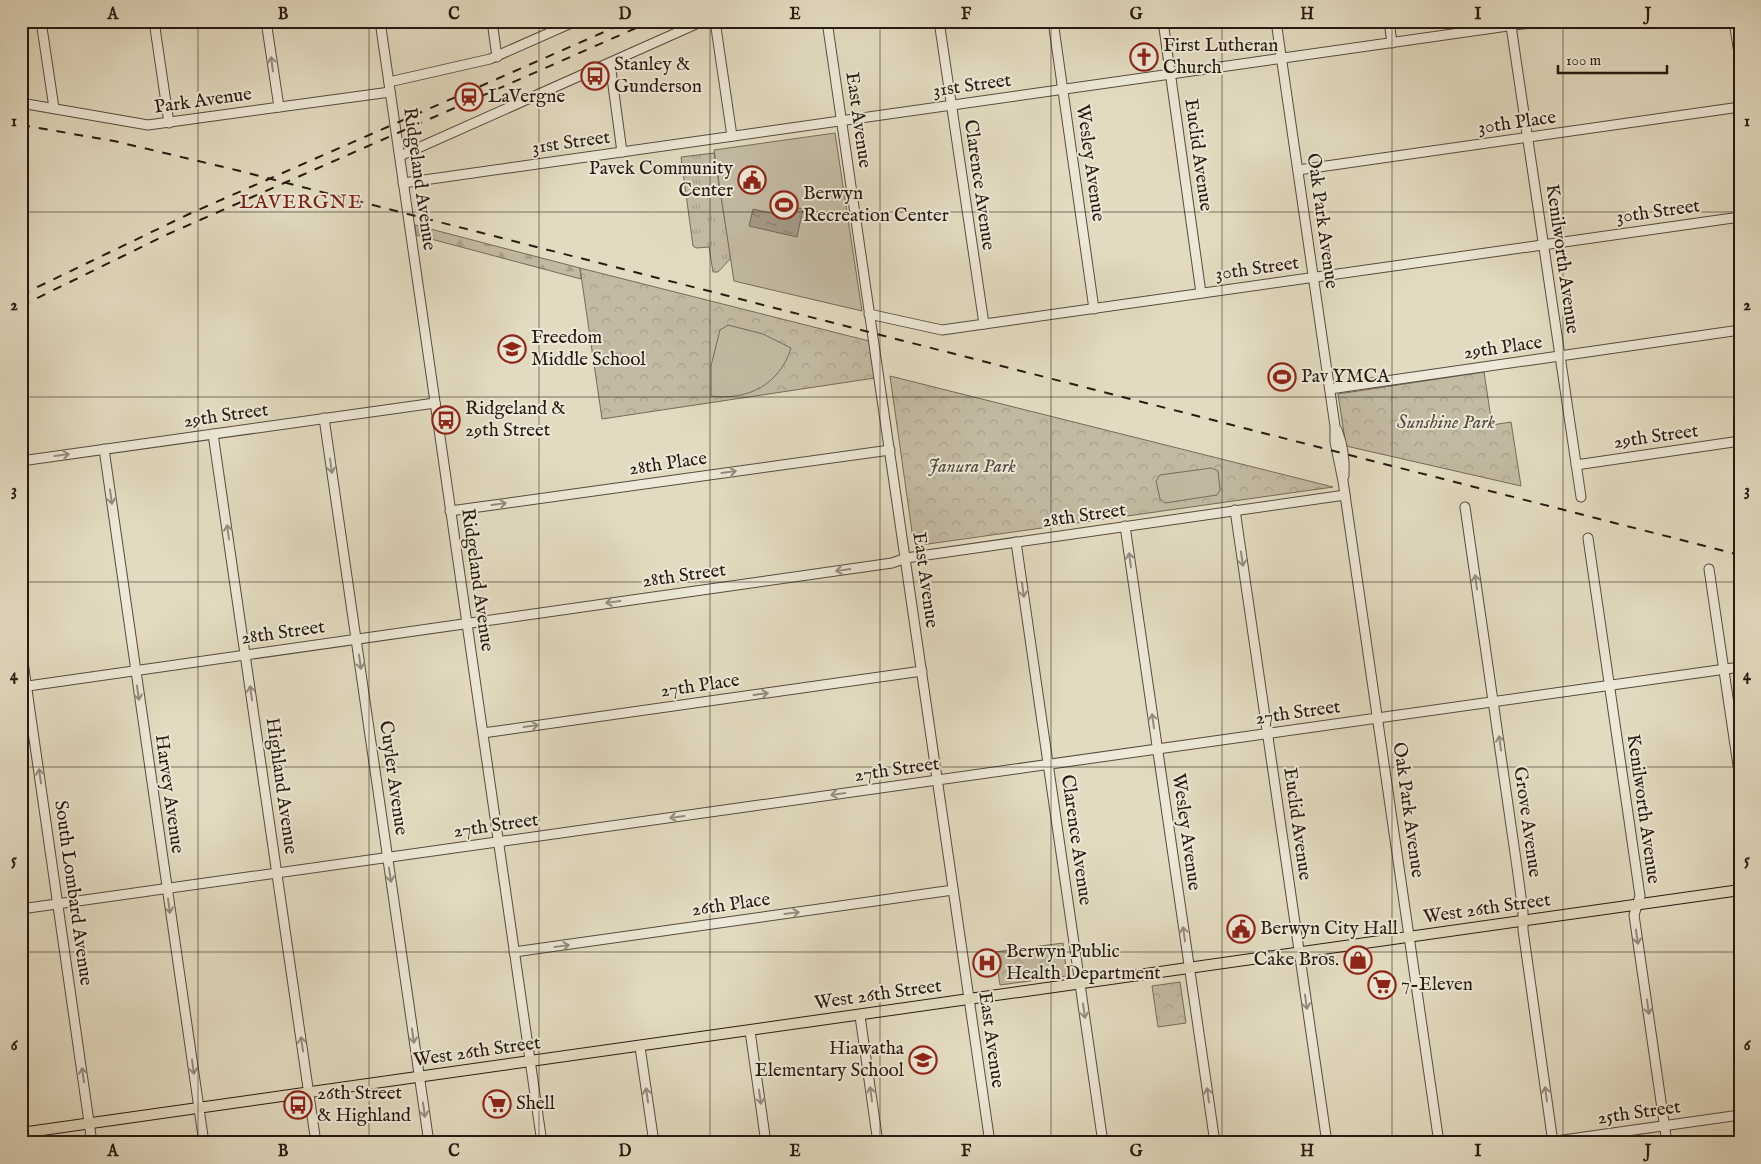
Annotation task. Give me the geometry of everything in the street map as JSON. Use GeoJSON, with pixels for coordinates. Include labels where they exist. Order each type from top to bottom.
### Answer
{"type":"FeatureCollection","features":[{"type":"Feature","properties":{"kind":"main road","name":"West 26th Street"},"geometry":{"type":"LineString","coordinates":[[21,1133],[1299,954],[1740,890]]}},
{"type":"Feature","properties":{"kind":"street"},"geometry":{"type":"LineString","coordinates":[[42,21],[54,108]]}},
{"type":"Feature","properties":{"kind":"street"},"geometry":{"type":"LineString","coordinates":[[154,21],[169,123]]}},
{"type":"Feature","properties":{"kind":"street"},"geometry":{"type":"LineString","coordinates":[[266,21],[279,107]]}},
{"type":"Feature","properties":{"kind":"street","name":"Ridgeland Avenue"},"geometry":{"type":"LineString","coordinates":[[380,21],[542,1143]]}},
{"type":"Feature","properties":{"kind":"street"},"geometry":{"type":"LineString","coordinates":[[492,21],[497,56]]}},
{"type":"Feature","properties":{"kind":"street","name":"Park Avenue"},"geometry":{"type":"LineString","coordinates":[[21,103],[148,125],[279,107],[389,87],[497,56],[576,21]]}},
{"type":"Feature","properties":{"kind":"street"},"geometry":{"type":"LineString","coordinates":[[400,156],[703,21]]}},
{"type":"Feature","properties":{"kind":"street"},"geometry":{"type":"LineString","coordinates":[[715,21],[732,136]]}},
{"type":"Feature","properties":{"kind":"street","name":"East Avenue"},"geometry":{"type":"LineString","coordinates":[[827,21],[990,1143]]}},
{"type":"Feature","properties":{"kind":"street","name":"Clarence Avenue"},"geometry":{"type":"LineString","coordinates":[[939,21],[984,324]]}},
{"type":"Feature","properties":{"kind":"street","name":"Wesley Avenue"},"geometry":{"type":"LineString","coordinates":[[1053,21],[1094,308]]}},
{"type":"Feature","properties":{"kind":"street","name":"Euclid Avenue"},"geometry":{"type":"LineString","coordinates":[[1163,21],[1201,293]]}},
{"type":"Feature","properties":{"kind":"street","name":"Oak Park Avenue"},"geometry":{"type":"LineString","coordinates":[[1276,21],[1335,426],[1343,449],[1345,464],[1343,481],[1439,1143]]}},
{"type":"Feature","properties":{"kind":"street"},"geometry":{"type":"LineString","coordinates":[[1389,21],[1392,43]]}},
{"type":"Feature","properties":{"kind":"street","name":"31st Street"},"geometry":{"type":"LineString","coordinates":[[403,183],[1544,21]]}},
{"type":"Feature","properties":{"kind":"street"},"geometry":{"type":"LineString","coordinates":[[1734,21],[1740,60]]}},
{"type":"Feature","properties":{"kind":"street","name":"Kenilworth Avenue"},"geometry":{"type":"LineString","coordinates":[[1511,26],[1581,497]]}},
{"type":"Feature","properties":{"kind":"street"},"geometry":{"type":"LineString","coordinates":[[610,63],[622,152]]}},
{"type":"Feature","properties":{"kind":"street","name":"30th Place"},"geometry":{"type":"LineString","coordinates":[[1298,170],[1740,107]]}},
{"type":"Feature","properties":{"kind":"street","name":"30th Street"},"geometry":{"type":"LineString","coordinates":[[869,314],[942,330],[1740,217]]}},
{"type":"Feature","properties":{"kind":"street","name":"29th Place"},"geometry":{"type":"LineString","coordinates":[[1330,389],[1740,330]]}},
{"type":"Feature","properties":{"kind":"street","name":"29th Street"},"geometry":{"type":"LineString","coordinates":[[21,461],[435,403]]}},
{"type":"Feature","properties":{"kind":"street","name":"Cuyler Avenue"},"geometry":{"type":"LineString","coordinates":[[324,418],[429,1143]]}},
{"type":"Feature","properties":{"kind":"street","name":"Highland Avenue"},"geometry":{"type":"LineString","coordinates":[[213,434],[316,1143]]}},
{"type":"Feature","properties":{"kind":"street","name":"29th Street"},"geometry":{"type":"LineString","coordinates":[[1576,465],[1740,441]]}},
{"type":"Feature","properties":{"kind":"street","name":"Harvey Avenue"},"geometry":{"type":"LineString","coordinates":[[104,449],[204,1143]]}},
{"type":"Feature","properties":{"kind":"street","name":"28th Place"},"geometry":{"type":"LineString","coordinates":[[450,511],[890,450]]}},
{"type":"Feature","properties":{"kind":"street","name":"28th Street"},"geometry":{"type":"LineString","coordinates":[[24,687],[892,563],[906,558],[1345,495]]}},
{"type":"Feature","properties":{"kind":"street","name":"Grove Avenue"},"geometry":{"type":"LineString","coordinates":[[1465,507],[1494,702],[1553,1142]]}},
{"type":"Feature","properties":{"kind":"street","name":"Euclid Avenue"},"geometry":{"type":"LineString","coordinates":[[1235,510],[1326,1143]]}},
{"type":"Feature","properties":{"kind":"street","name":"Wesley Avenue"},"geometry":{"type":"LineString","coordinates":[[1125,526],[1215,1143]]}},
{"type":"Feature","properties":{"kind":"street","name":"Kenilworth Avenue"},"geometry":{"type":"LineString","coordinates":[[1588,538],[1640,896],[1634,915],[1667,1143]]}},
{"type":"Feature","properties":{"kind":"street","name":"Clarence Avenue"},"geometry":{"type":"LineString","coordinates":[[1016,542],[1103,1143]]}},
{"type":"Feature","properties":{"kind":"street"},"geometry":{"type":"LineString","coordinates":[[1709,569],[1740,779]]}},
{"type":"Feature","properties":{"kind":"street","name":"South Lombard Avenue"},"geometry":{"type":"LineString","coordinates":[[21,648],[24,687],[58,903],[92,1143]]}},
{"type":"Feature","properties":{"kind":"street","name":"27th Street"},"geometry":{"type":"LineString","coordinates":[[21,908],[1740,667]]}},
{"type":"Feature","properties":{"kind":"street","name":"27th Place"},"geometry":{"type":"LineString","coordinates":[[482,733],[922,671]]}},
{"type":"Feature","properties":{"kind":"street","name":"26th Place"},"geometry":{"type":"LineString","coordinates":[[514,952],[953,890]]}},
{"type":"Feature","properties":{"kind":"street"},"geometry":{"type":"LineString","coordinates":[[860,1016],[878,1143]]}},
{"type":"Feature","properties":{"kind":"street"},"geometry":{"type":"LineString","coordinates":[[750,1031],[766,1143]]}},
{"type":"Feature","properties":{"kind":"street"},"geometry":{"type":"LineString","coordinates":[[640,1047],[654,1143]]}},
{"type":"Feature","properties":{"kind":"street","name":"25th Street"},"geometry":{"type":"LineString","coordinates":[[1542,1143],[1740,1115]]}},
{"type":"Feature","properties":{"kind":"green space","name":"Berwyn Recreation Center"},"geometry":{"type":"Polygon","coordinates":[[[835,133],[862,311],[734,281],[714,150],[835,133]]]}},
{"type":"Feature","properties":{"kind":"green space"},"geometry":{"type":"Polygon","coordinates":[[[714,153],[731,258],[718,272],[713,272],[709,247],[696,248],[693,246],[681,157],[714,153]]]}},
{"type":"Feature","properties":{"kind":"green space"},"geometry":{"type":"Polygon","coordinates":[[[415,225],[580,268],[581,279],[416,235],[415,225]]]}},
{"type":"Feature","properties":{"kind":"green space"},"geometry":{"type":"Polygon","coordinates":[[[580,268],[869,341],[875,378],[602,419],[580,268]]]}},
{"type":"Feature","properties":{"kind":"green space"},"geometry":{"type":"Polygon","coordinates":[[[728,325],[763,334],[791,348],[786,361],[779,371],[761,387],[750,393],[738,396],[711,396],[711,366],[720,330],[728,325]]]}},
{"type":"Feature","properties":{"kind":"green space","name":"Sunshine Park"},"geometry":{"type":"Polygon","coordinates":[[[1484,372],[1492,425],[1511,422],[1521,486],[1346,446],[1338,394],[1484,372]]]}},
{"type":"Feature","properties":{"kind":"green space","name":"Janura Park"},"geometry":{"type":"Polygon","coordinates":[[[890,376],[1333,487],[914,546],[890,376]]]}},
{"type":"Feature","properties":{"kind":"green space"},"geometry":{"type":"Polygon","coordinates":[[[1211,468],[1218,471],[1220,490],[1217,495],[1165,503],[1160,499],[1156,481],[1160,475],[1211,468]]]}},
{"type":"Feature","properties":{"kind":"green space"},"geometry":{"type":"Polygon","coordinates":[[[1063,943],[1067,976],[1000,985],[995,952],[1063,943]]]}},
{"type":"Feature","properties":{"kind":"green space"},"geometry":{"type":"Polygon","coordinates":[[[1180,982],[1186,1023],[1158,1027],[1152,986],[1180,982]]]}},
{"type":"Feature","properties":{"kind":"water"},"geometry":{"type":"Polygon","coordinates":[[[790,206],[803,209],[797,237],[749,226],[753,209],[787,217],[790,206]]]}},
{"type":"Feature","properties":{"kind":"railway"},"geometry":{"type":"LineString","coordinates":[[21,295],[189,214],[629,21]]}},
{"type":"Feature","properties":{"kind":"railway"},"geometry":{"type":"LineString","coordinates":[[21,306],[166,235],[652,21]]}},
{"type":"Feature","properties":{"kind":"railway"},"geometry":{"type":"LineString","coordinates":[[21,125],[114,141],[236,170],[1740,555]]}},
{"type":"Feature","properties":{"kind":"place","name":"First Lutheran Church"},"geometry":{"type":"Point","coordinates":[1144,57]}},
{"type":"Feature","properties":{"kind":"place","name":"Stanley & Gunderson"},"geometry":{"type":"Point","coordinates":[595,76]}},
{"type":"Feature","properties":{"kind":"place","name":"LaVergne"},"geometry":{"type":"Point","coordinates":[469,97]}},
{"type":"Feature","properties":{"kind":"place","name":"Pavek Community Center"},"geometry":{"type":"Point","coordinates":[752,180]}},
{"type":"Feature","properties":{"kind":"place","name":"Berwyn Recreation Center"},"geometry":{"type":"Point","coordinates":[784,205]}},
{"type":"Feature","properties":{"kind":"place","name":"Freedom Middle School"},"geometry":{"type":"Point","coordinates":[512,349]}},
{"type":"Feature","properties":{"kind":"place","name":"Pav YMCA"},"geometry":{"type":"Point","coordinates":[1282,377]}},
{"type":"Feature","properties":{"kind":"place","name":"Ridgeland & 29th Street"},"geometry":{"type":"Point","coordinates":[446,420]}},
{"type":"Feature","properties":{"kind":"place","name":"Berwyn City Hall"},"geometry":{"type":"Point","coordinates":[1241,929]}},
{"type":"Feature","properties":{"kind":"place","name":"Cake Bros."},"geometry":{"type":"Point","coordinates":[1358,960]}},
{"type":"Feature","properties":{"kind":"place","name":"Berwyn Public Health Department"},"geometry":{"type":"Point","coordinates":[987,963]}},
{"type":"Feature","properties":{"kind":"place","name":"7-Eleven"},"geometry":{"type":"Point","coordinates":[1382,985]}},
{"type":"Feature","properties":{"kind":"place","name":"Hiawatha Elementary School"},"geometry":{"type":"Point","coordinates":[923,1060]}},
{"type":"Feature","properties":{"kind":"place","name":"Shell"},"geometry":{"type":"Point","coordinates":[497,1104]}},
{"type":"Feature","properties":{"kind":"place","name":"26th Street & Highland"},"geometry":{"type":"Point","coordinates":[298,1105]}},
{"type":"Feature","properties":{"kind":"district","name":"LAVERGNE"},"geometry":{"type":"Point","coordinates":[301,202]}}]}
